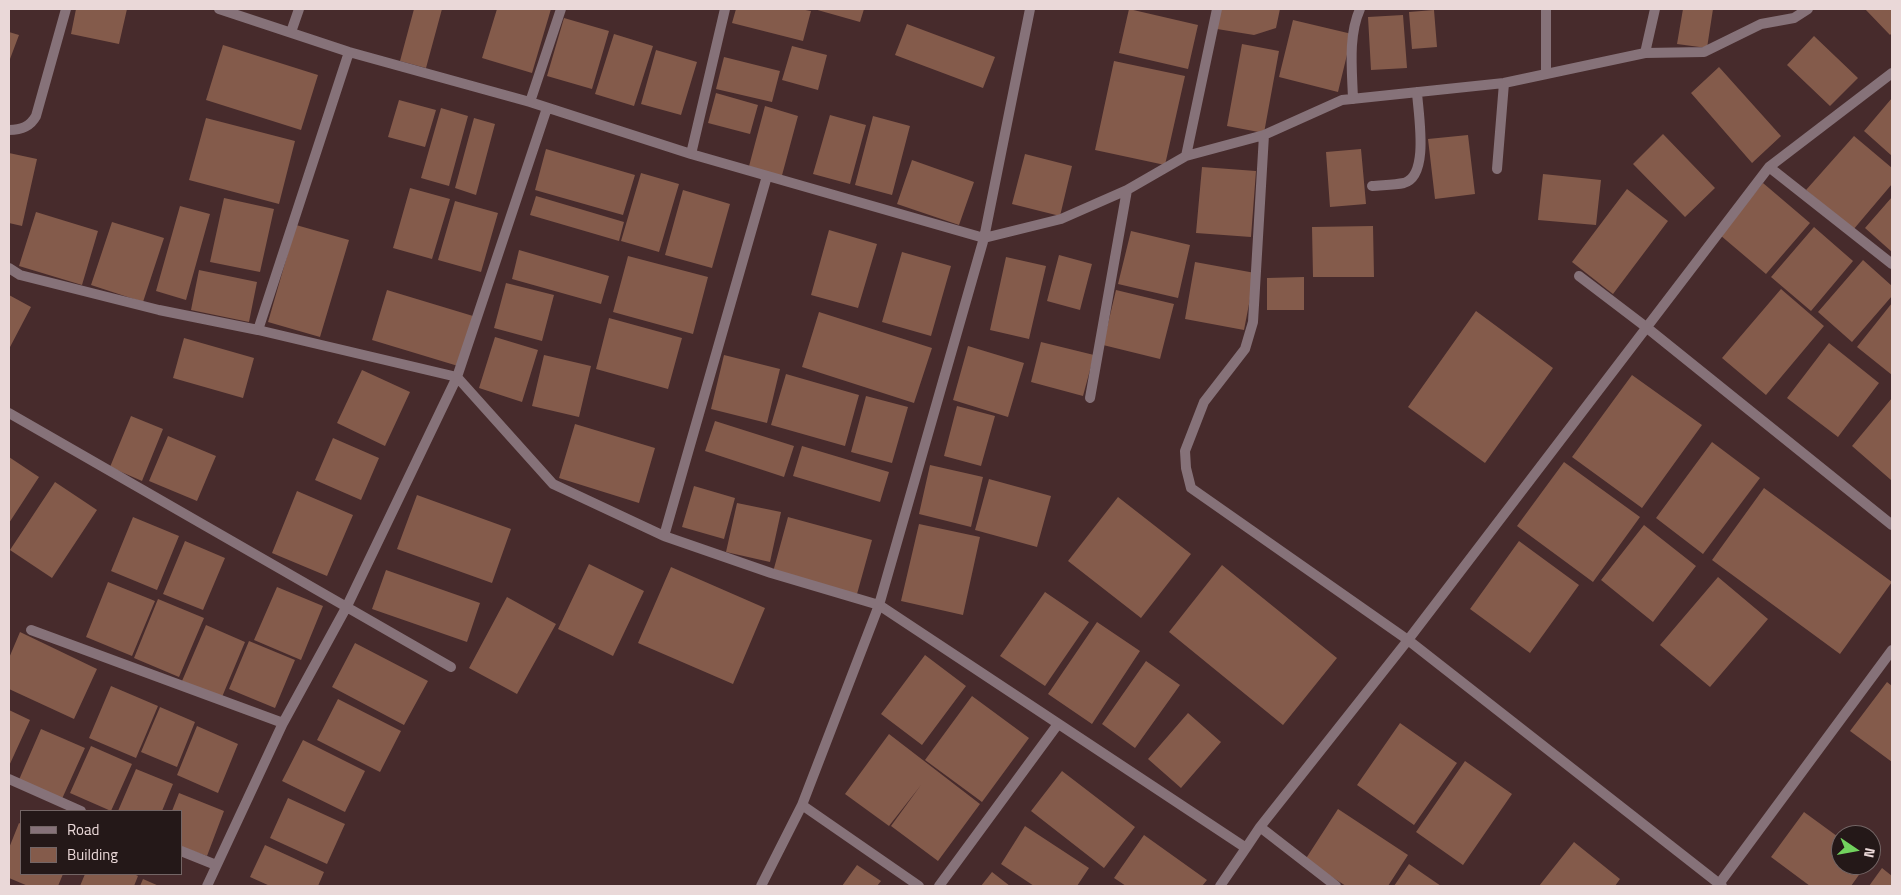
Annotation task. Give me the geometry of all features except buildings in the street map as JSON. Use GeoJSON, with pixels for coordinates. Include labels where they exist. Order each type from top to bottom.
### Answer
{"type":"FeatureCollection","features":[{"type":"Feature","properties":{"kind":"street"},"geometry":{"type":"LineString","coordinates":[[9,130],[22,129],[31,124],[36,116],[66,9]]}},
{"type":"Feature","properties":{"kind":"street"},"geometry":{"type":"LineString","coordinates":[[220,9],[349,52],[530,102],[691,154],[984,238],[1061,219],[1127,190],[1186,156],[1264,135],[1342,100],[1504,83],[1645,53],[1704,52],[1760,24],[1794,18],[1808,9]]}},
{"type":"Feature","properties":{"kind":"street"},"geometry":{"type":"LineString","coordinates":[[291,32],[299,9]]}},
{"type":"Feature","properties":{"kind":"street"},"geometry":{"type":"LineString","coordinates":[[530,102],[561,9]]}},
{"type":"Feature","properties":{"kind":"street"},"geometry":{"type":"LineString","coordinates":[[691,154],[725,9]]}},
{"type":"Feature","properties":{"kind":"street"},"geometry":{"type":"LineString","coordinates":[[761,886],[802,805],[879,605],[984,238],[1030,9]]}},
{"type":"Feature","properties":{"kind":"street"},"geometry":{"type":"LineString","coordinates":[[1186,156],[1216,9]]}},
{"type":"Feature","properties":{"kind":"street"},"geometry":{"type":"LineString","coordinates":[[1353,99],[1351,59],[1354,29],[1360,9]]}},
{"type":"Feature","properties":{"kind":"street"},"geometry":{"type":"LineString","coordinates":[[1546,9],[1546,74]]}},
{"type":"Feature","properties":{"kind":"street"},"geometry":{"type":"LineString","coordinates":[[1645,53],[1655,9]]}},
{"type":"Feature","properties":{"kind":"street"},"geometry":{"type":"LineString","coordinates":[[258,330],[349,52]]}},
{"type":"Feature","properties":{"kind":"street"},"geometry":{"type":"LineString","coordinates":[[1220,886],[1260,827],[1408,640],[1769,167],[1892,73]]}},
{"type":"Feature","properties":{"kind":"street"},"geometry":{"type":"LineString","coordinates":[[1497,169],[1504,83]]}},
{"type":"Feature","properties":{"kind":"street"},"geometry":{"type":"LineString","coordinates":[[1372,186],[1406,183],[1416,173],[1421,158],[1417,92]]}},
{"type":"Feature","properties":{"kind":"street"},"geometry":{"type":"LineString","coordinates":[[207,886],[283,723],[347,606],[457,377],[547,108]]}},
{"type":"Feature","properties":{"kind":"street"},"geometry":{"type":"LineString","coordinates":[[1264,135],[1253,322],[1245,349],[1204,402],[1185,451],[1186,468],[1191,488],[1408,640],[1721,885],[1892,650]]}},
{"type":"Feature","properties":{"kind":"street"},"geometry":{"type":"LineString","coordinates":[[1769,167],[1892,264]]}},
{"type":"Feature","properties":{"kind":"street"},"geometry":{"type":"LineString","coordinates":[[664,536],[767,176]]}},
{"type":"Feature","properties":{"kind":"street"},"geometry":{"type":"LineString","coordinates":[[1090,398],[1127,190]]}},
{"type":"Feature","properties":{"kind":"street"},"geometry":{"type":"LineString","coordinates":[[9,268],[20,274],[159,310],[258,330],[457,377],[553,484],[664,536],[771,573],[879,605],[1246,848]]}},
{"type":"Feature","properties":{"kind":"street"},"geometry":{"type":"LineString","coordinates":[[1579,276],[1646,327],[1892,525]]}},
{"type":"Feature","properties":{"kind":"street"},"geometry":{"type":"LineString","coordinates":[[9,413],[451,667]]}},
{"type":"Feature","properties":{"kind":"street"},"geometry":{"type":"LineString","coordinates":[[31,630],[283,723]]}},
{"type":"Feature","properties":{"kind":"street"},"geometry":{"type":"LineString","coordinates":[[939,886],[1058,724]]}},
{"type":"Feature","properties":{"kind":"street"},"geometry":{"type":"LineString","coordinates":[[9,779],[79,810]]}},
{"type":"Feature","properties":{"kind":"street"},"geometry":{"type":"LineString","coordinates":[[802,805],[919,886]]}},
{"type":"Feature","properties":{"kind":"street"},"geometry":{"type":"LineString","coordinates":[[1260,827],[1336,886]]}},
{"type":"Feature","properties":{"kind":"street"},"geometry":{"type":"LineString","coordinates":[[182,851],[216,865]]}}]}
